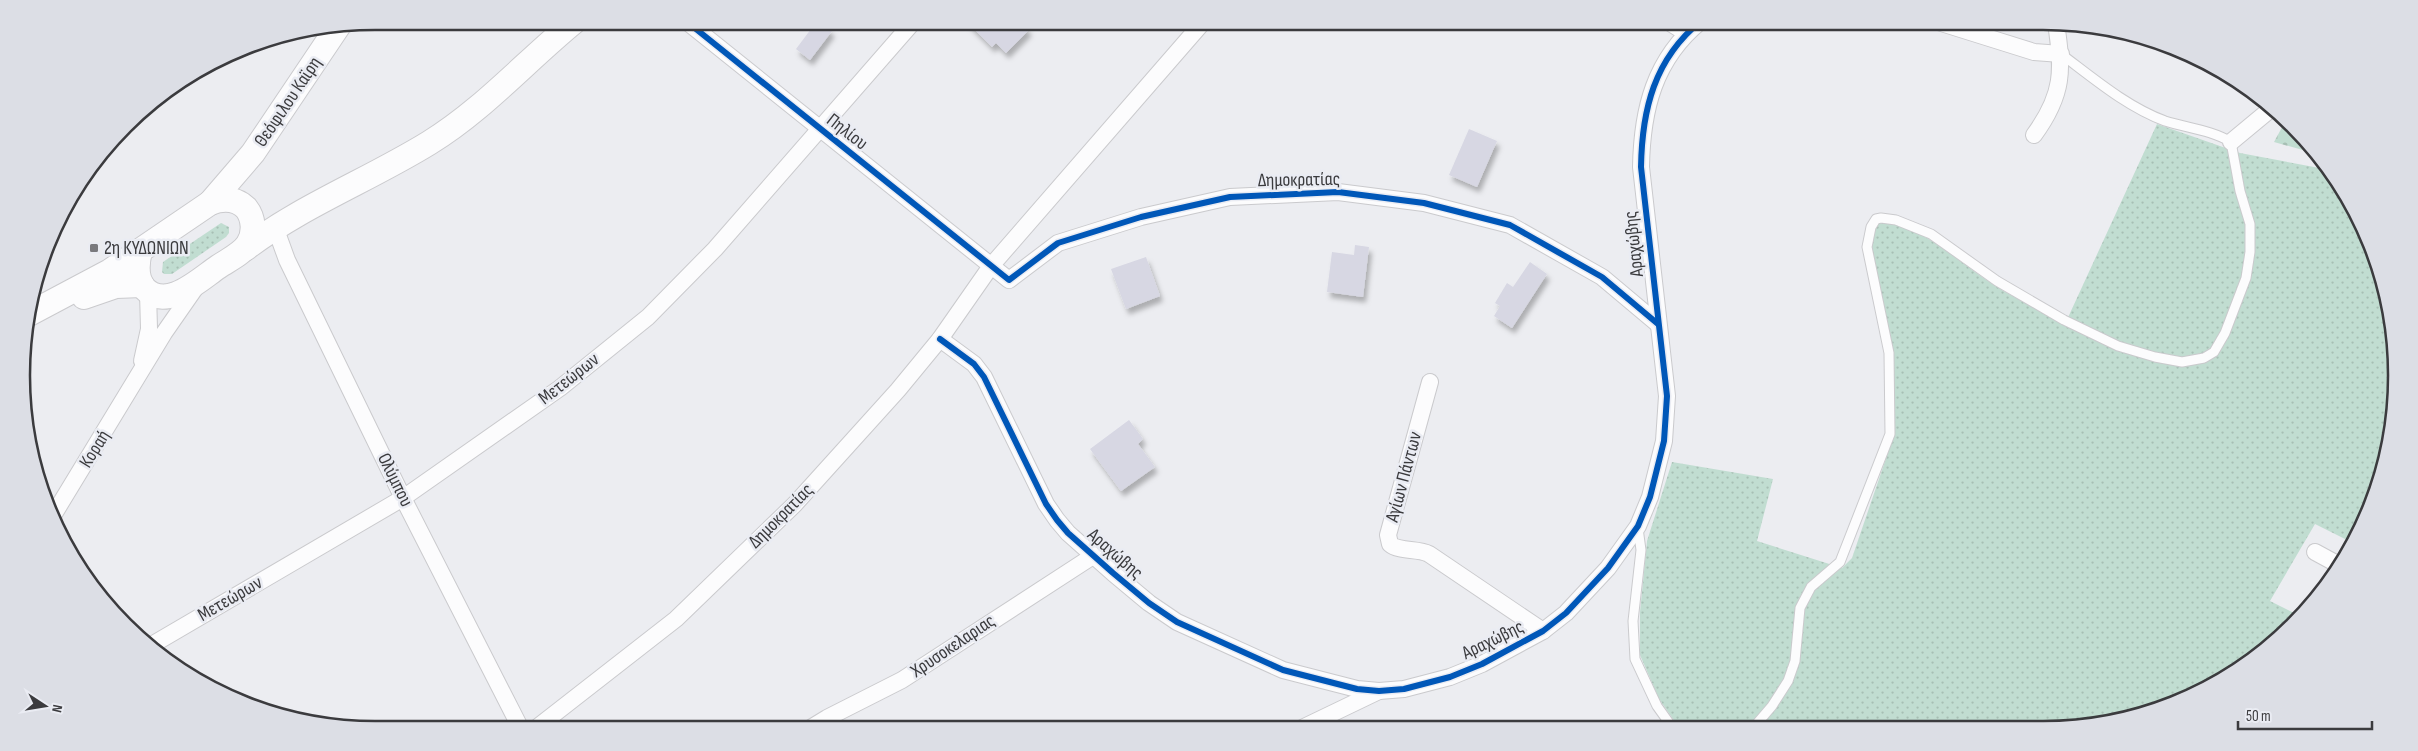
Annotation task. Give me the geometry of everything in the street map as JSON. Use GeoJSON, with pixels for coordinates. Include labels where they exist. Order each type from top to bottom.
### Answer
{"type":"FeatureCollection","features":[{"type":"Feature","properties":{"kind":"street"},"geometry":{"type":"LineString","coordinates":[[140,251],[137,271],[145,288],[156,296],[174,296],[281,223],[429,143],[460,121],[565,30]]}},
{"type":"Feature","properties":{"kind":"street","name":"Πηλίου"},"geometry":{"type":"LineString","coordinates":[[697,30],[991,266]]}},
{"type":"Feature","properties":{"kind":"street","name":"Μετεώρων"},"geometry":{"type":"LineString","coordinates":[[156,642],[403,498],[560,388],[648,317],[715,250],[818,129],[906,30]]}},
{"type":"Feature","properties":{"kind":"street","name":"Δημοκρατίας"},"geometry":{"type":"LineString","coordinates":[[546,721],[682,614],[795,504],[898,390],[940,339],[991,266],[1196,30]]}},
{"type":"Feature","properties":{"kind":"street"},"geometry":{"type":"LineString","coordinates":[[1680,30],[1686,34]]}},
{"type":"Feature","properties":{"kind":"street","name":"Αραχώβης"},"geometry":{"type":"LineString","coordinates":[[940,339],[974,364],[984,377],[1046,504],[1068,533],[1154,606],[1177,622],[1283,670],[1357,689],[1380,691],[1404,689],[1450,677],[1482,664],[1543,632],[1588,592],[1638,526],[1650,497],[1659,469],[1668,415],[1666,377],[1658,324],[1641,168],[1642,135],[1645,113],[1659,75],[1691,30]]}},
{"type":"Feature","properties":{"kind":"street"},"geometry":{"type":"LineString","coordinates":[[1964,30],[2034,52],[2061,54]]}},
{"type":"Feature","properties":{"kind":"street"},"geometry":{"type":"LineString","coordinates":[[2034,135],[2056,98],[2061,54],[2057,31]]}},
{"type":"Feature","properties":{"kind":"street","name":"Θεόφιλου Καϊρη"},"geometry":{"type":"LineString","coordinates":[[38,310],[140,251],[210,203],[253,154],[334,33]]}},
{"type":"Feature","properties":{"kind":"street"},"geometry":{"type":"LineString","coordinates":[[2231,142],[2266,113]]}},
{"type":"Feature","properties":{"kind":"street","name":"Θεόφιλου Καϊρη"},"geometry":{"type":"LineString","coordinates":[[244,250],[253,234],[248,212],[246,188],[253,154]]}},
{"type":"Feature","properties":{"kind":"street","name":"Δημοκρατίας"},"geometry":{"type":"LineString","coordinates":[[991,266],[1009,280],[1058,243],[1141,217],[1222,199],[1338,192],[1424,203],[1510,226],[1602,277],[1658,324]]}},
{"type":"Feature","properties":{"kind":"street"},"geometry":{"type":"LineString","coordinates":[[210,203],[229,199],[264,220],[281,223]]}},
{"type":"Feature","properties":{"kind":"street","name":"Ολύμπου"},"geometry":{"type":"LineString","coordinates":[[281,223],[287,260],[403,498],[516,721]]}},
{"type":"Feature","properties":{"kind":"street","name":"Κοραή"},"geometry":{"type":"LineString","coordinates":[[57,509],[178,311],[204,276]]}},
{"type":"Feature","properties":{"kind":"street"},"geometry":{"type":"LineString","coordinates":[[38,310],[116,286],[145,288]]}},
{"type":"Feature","properties":{"kind":"street","name":"Κοραή"},"geometry":{"type":"LineString","coordinates":[[133,384],[149,329],[145,288]]}},
{"type":"Feature","properties":{"kind":"street","name":"Αγίων Πάντων"},"geometry":{"type":"LineString","coordinates":[[1430,382],[1388,535],[1390,544],[1395,548],[1420,550],[1430,554],[1543,632]]}},
{"type":"Feature","properties":{"kind":"street"},"geometry":{"type":"LineString","coordinates":[[2315,552],[2333,562]]}},
{"type":"Feature","properties":{"kind":"street","name":"Χρυσοκελαριας"},"geometry":{"type":"LineString","coordinates":[[822,721],[902,680],[1093,556]]}},
{"type":"Feature","properties":{"kind":"street"},"geometry":{"type":"LineString","coordinates":[[1317,721],[1380,691]]}},
{"type":"Feature","properties":{"kind":"lane"},"geometry":{"type":"LineString","coordinates":[[1759,721],[1772,706],[1788,681],[1795,661],[1800,608],[1811,587],[1840,562],[1890,434],[1889,353],[1867,247],[1870,227],[1876,220],[1881,218],[1896,220],[1931,234],[1997,281],[2064,320],[2118,346],[2155,357],[2182,362],[2204,358],[2214,352],[2225,333],[2246,278],[2250,252],[2250,224],[2240,191],[2231,142],[2220,136],[2156,116],[2118,96],[2061,54]]}},
{"type":"Feature","properties":{"kind":"lane"},"geometry":{"type":"LineString","coordinates":[[1638,526],[1641,550],[1633,621],[1635,659],[1657,706],[1668,721]]}},
{"type":"Feature","properties":{"kind":"green space"},"geometry":{"type":"Polygon","coordinates":[[[2157,124],[2240,153],[2319,168],[2342,203],[2370,264],[2385,330],[2388,376],[2387,398],[2381,443],[2370,487],[2346,540],[2315,524],[2270,601],[2293,613],[2287,620],[2253,650],[2234,663],[2175,695],[2132,709],[2088,718],[2042,721],[1674,721],[1659,699],[1640,655],[1640,612],[1647,541],[1672,462],[1773,479],[1757,541],[1842,568],[1852,558],[1894,435],[1892,352],[1871,252],[1872,235],[1880,221],[1897,224],[1912,230],[1940,246],[1994,285],[2065,324],[2157,124]]]}},
{"type":"Feature","properties":{"kind":"green space"},"geometry":{"type":"Polygon","coordinates":[[[2282,127],[2304,150],[2274,142],[2282,127]]]}},
{"type":"Feature","properties":{"kind":"green space"},"geometry":{"type":"Polygon","coordinates":[[[221,223],[229,227],[229,233],[226,237],[172,274],[164,274],[162,272],[163,262],[221,223]]]}},
{"type":"Feature","properties":{"kind":"building"},"geometry":{"type":"Polygon","coordinates":[[[810,30],[832,31],[810,60],[796,49],[810,30]]]}},
{"type":"Feature","properties":{"kind":"building"},"geometry":{"type":"Polygon","coordinates":[[[975,30],[1029,30],[1006,53],[996,43],[992,47],[975,30]]]}},
{"type":"Feature","properties":{"kind":"building"},"geometry":{"type":"Polygon","coordinates":[[[1469,129],[1497,141],[1477,187],[1449,175],[1469,129]]]}},
{"type":"Feature","properties":{"kind":"building"},"geometry":{"type":"Polygon","coordinates":[[[1355,245],[1369,247],[1363,297],[1327,292],[1332,252],[1354,255],[1355,245]]]}},
{"type":"Feature","properties":{"kind":"building"},"geometry":{"type":"Polygon","coordinates":[[[1146,257],[1160,296],[1126,309],[1111,269],[1146,257]]]}},
{"type":"Feature","properties":{"kind":"building"},"geometry":{"type":"Polygon","coordinates":[[[1530,262],[1547,274],[1512,328],[1494,316],[1500,306],[1495,303],[1507,283],[1513,287],[1530,262]]]}},
{"type":"Feature","properties":{"kind":"building"},"geometry":{"type":"Polygon","coordinates":[[[1129,420],[1143,439],[1138,444],[1155,467],[1121,491],[1090,449],[1129,420]]]}},
{"type":"Feature","properties":{"kind":"cycle path"},"geometry":{"type":"LineString","coordinates":[[697,30],[1009,280],[1058,243],[1141,217],[1230,197],[1338,192],[1424,203],[1510,225],[1602,277],[1658,324]]}},
{"type":"Feature","properties":{"kind":"cycle path"},"geometry":{"type":"LineString","coordinates":[[940,339],[974,364],[984,377],[1046,504],[1057,520],[1068,533],[1113,573],[1149,603],[1177,622],[1283,670],[1357,689],[1379,691],[1404,689],[1450,677],[1482,664],[1543,631],[1566,613],[1608,568],[1638,526],[1650,497],[1664,441],[1667,396],[1641,167],[1642,146],[1644,125],[1654,87],[1672,52],[1691,30]]}},
{"type":"Feature","properties":{"kind":"place","name":"2η ΚΥΔΩΝΙΩΝ"},"geometry":{"type":"Point","coordinates":[94,248]}}]}
